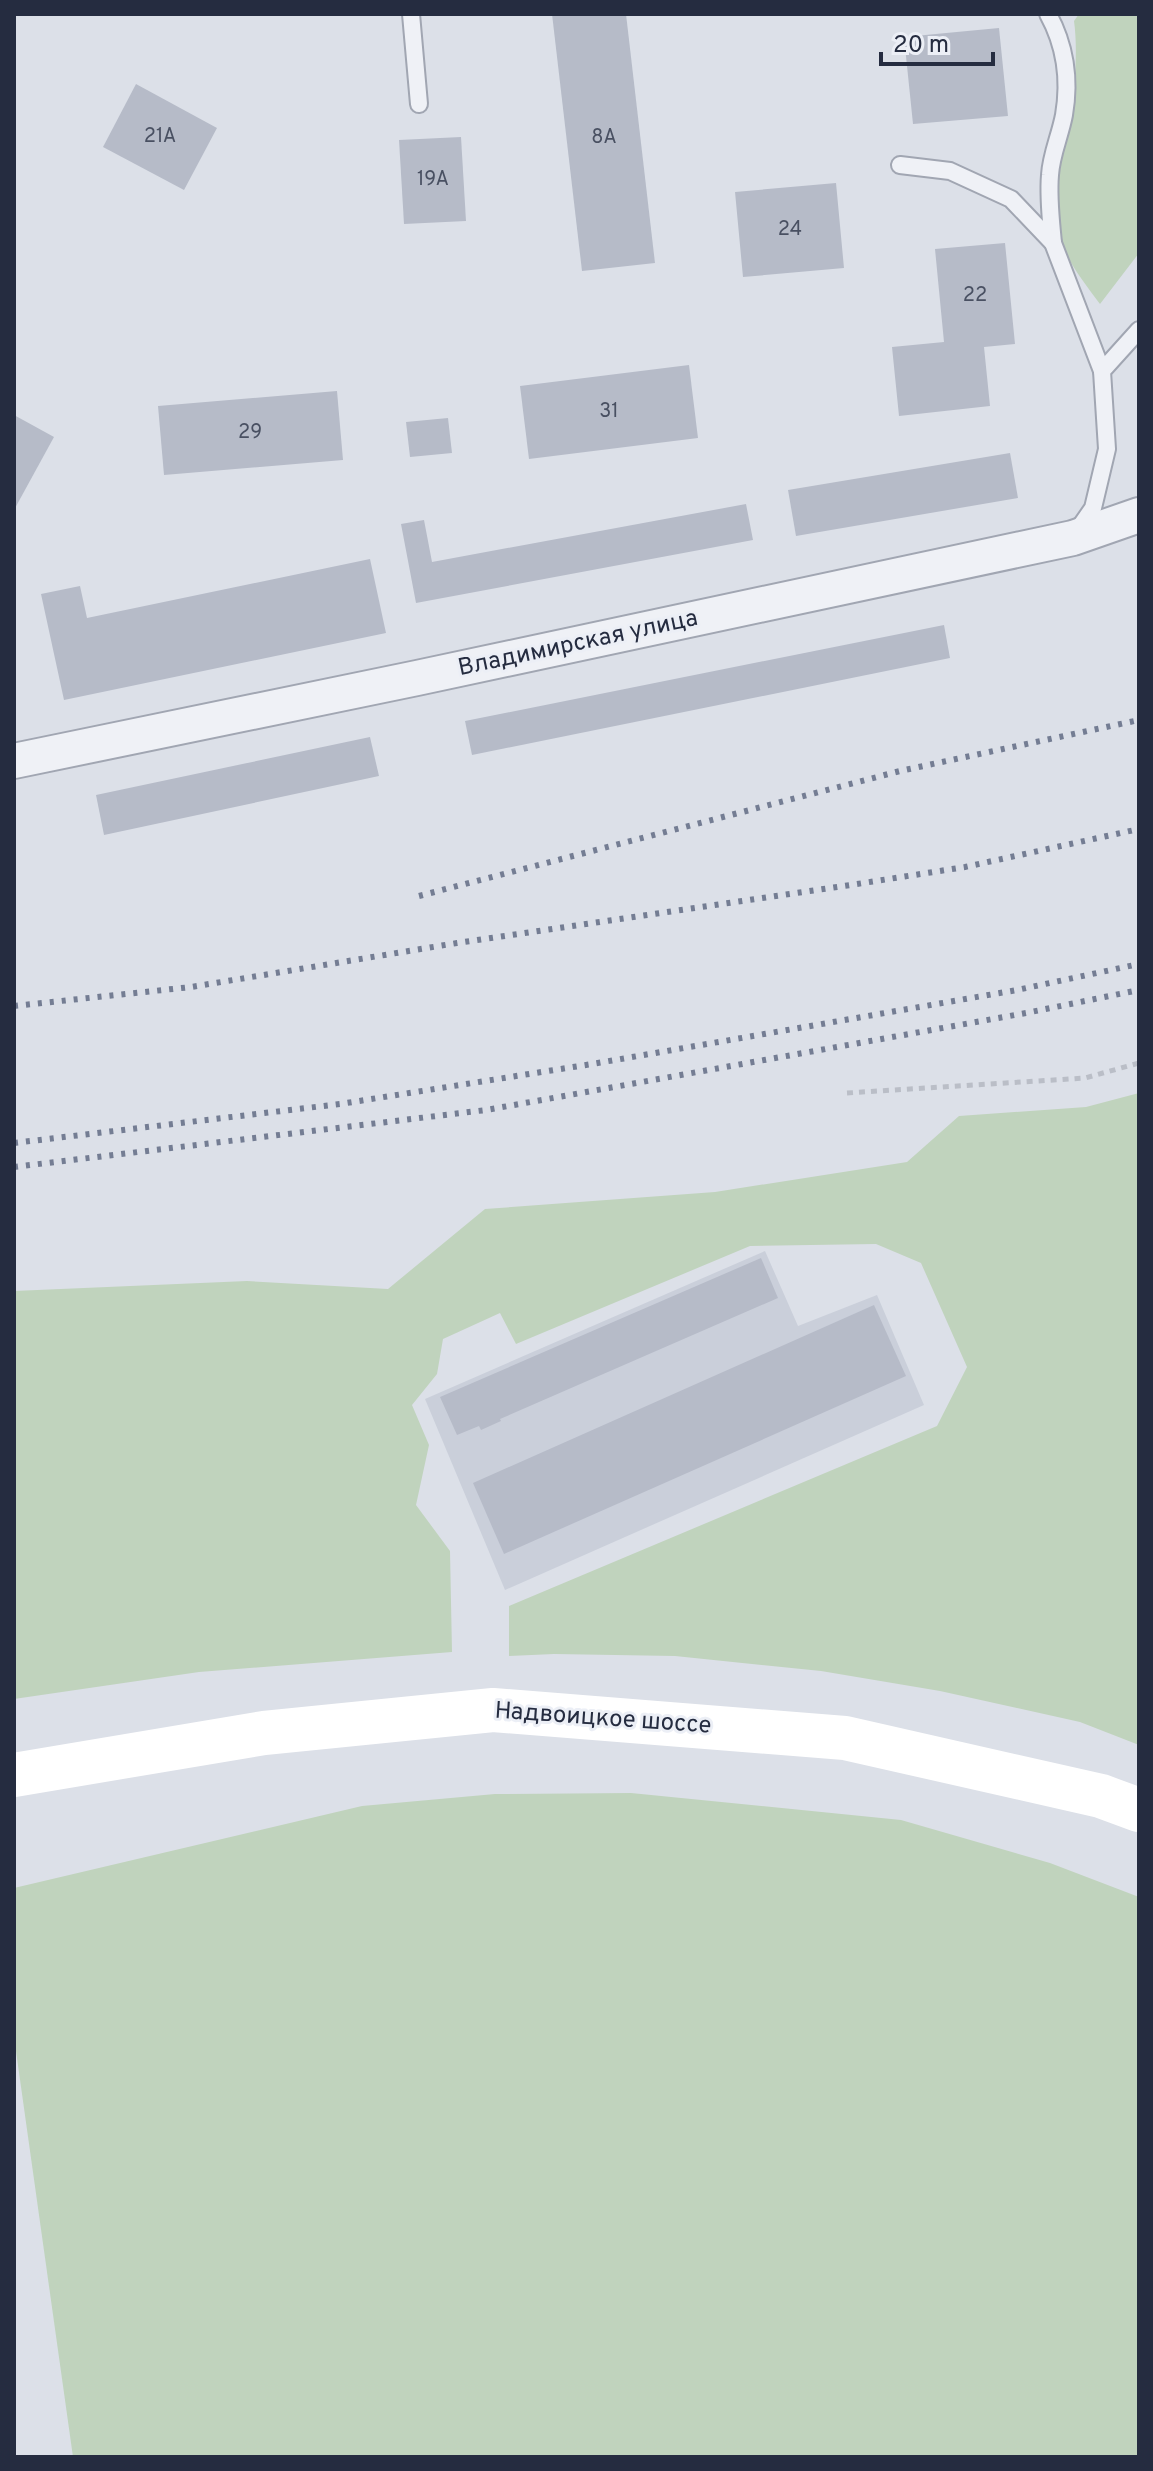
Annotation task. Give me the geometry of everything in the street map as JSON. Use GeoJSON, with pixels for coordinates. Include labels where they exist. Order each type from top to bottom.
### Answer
{"type":"FeatureCollection","features":[{"type":"Feature","properties":{"kind":"main road","name":"Надвоицкое шоссе"},"geometry":{"type":"LineString","coordinates":[[14,1775],[264,1733],[493,1710],[845,1738],[1101,1796],[1139,1810]]}},
{"type":"Feature","properties":{"kind":"street","name":"Владимирская улица"},"geometry":{"type":"LineString","coordinates":[[14,761],[1073,538],[1139,515]]}},
{"type":"Feature","properties":{"kind":"lane"},"geometry":{"type":"LineString","coordinates":[[411,14],[419,104]]}},
{"type":"Feature","properties":{"kind":"lane"},"geometry":{"type":"LineString","coordinates":[[1048,14],[1064,53],[1066,87],[1064,115],[1050,173],[1053,243],[1102,371],[1107,449],[1093,508],[1073,538]]}},
{"type":"Feature","properties":{"kind":"lane"},"geometry":{"type":"LineString","coordinates":[[900,165],[950,171],[1011,199],[1053,243]]}},
{"type":"Feature","properties":{"kind":"lane"},"geometry":{"type":"LineString","coordinates":[[1102,371],[1139,330]]}},
{"type":"Feature","properties":{"kind":"path"},"geometry":{"type":"LineString","coordinates":[[847,1093],[1085,1078],[1139,1063]]}},
{"type":"Feature","properties":{"kind":"shaded area"},"geometry":{"type":"Polygon","coordinates":[[[765,1251],[798,1326],[877,1295],[924,1405],[505,1590],[425,1399],[765,1251]]]}},
{"type":"Feature","properties":{"kind":"green space"},"geometry":{"type":"Polygon","coordinates":[[[1079,14],[1139,14],[1139,253],[1100,304],[1064,249],[1057,226],[1056,195],[1075,83],[1074,21],[1079,14]]]}},
{"type":"Feature","properties":{"kind":"green space"},"geometry":{"type":"Polygon","coordinates":[[[1139,1093],[1139,1745],[1080,1722],[940,1691],[821,1671],[675,1656],[509,1656],[509,1606],[937,1426],[967,1367],[921,1263],[876,1244],[750,1246],[516,1344],[500,1313],[443,1339],[437,1374],[412,1405],[429,1445],[416,1505],[450,1551],[452,1652],[199,1672],[14,1699],[14,1291],[247,1281],[388,1289],[485,1209],[715,1192],[907,1162],[959,1116],[1086,1107],[1139,1093]]]}},
{"type":"Feature","properties":{"kind":"green space"},"geometry":{"type":"Polygon","coordinates":[[[631,1793],[901,1820],[1050,1863],[1139,1897],[1139,2457],[73,2457],[14,2037],[14,1888],[362,1806],[495,1794],[631,1793]]]}},
{"type":"Feature","properties":{"kind":"building"},"geometry":{"type":"Polygon","coordinates":[[[552,14],[626,14],[655,263],[582,271],[552,14]]]}},
{"type":"Feature","properties":{"kind":"building"},"geometry":{"type":"Polygon","coordinates":[[[999,28],[1008,116],[913,124],[904,37],[999,28]]]}},
{"type":"Feature","properties":{"kind":"building"},"geometry":{"type":"Polygon","coordinates":[[[136,84],[217,128],[184,190],[103,147],[136,84]]]}},
{"type":"Feature","properties":{"kind":"building"},"geometry":{"type":"Polygon","coordinates":[[[461,137],[466,221],[404,224],[399,140],[461,137]]]}},
{"type":"Feature","properties":{"kind":"building"},"geometry":{"type":"Polygon","coordinates":[[[836,183],[844,268],[743,277],[735,192],[836,183]]]}},
{"type":"Feature","properties":{"kind":"building"},"geometry":{"type":"Polygon","coordinates":[[[1005,243],[1015,344],[984,347],[990,406],[899,416],[892,347],[944,342],[935,249],[1005,243]]]}},
{"type":"Feature","properties":{"kind":"building"},"geometry":{"type":"Polygon","coordinates":[[[689,365],[698,438],[529,459],[520,386],[689,365]]]}},
{"type":"Feature","properties":{"kind":"building"},"geometry":{"type":"Polygon","coordinates":[[[337,391],[343,460],[164,475],[158,406],[337,391]]]}},
{"type":"Feature","properties":{"kind":"building"},"geometry":{"type":"Polygon","coordinates":[[[14,415],[54,437],[14,510],[14,415]]]}},
{"type":"Feature","properties":{"kind":"building"},"geometry":{"type":"Polygon","coordinates":[[[448,418],[452,453],[410,457],[406,422],[448,418]]]}},
{"type":"Feature","properties":{"kind":"building"},"geometry":{"type":"Polygon","coordinates":[[[1010,453],[1018,498],[796,536],[788,490],[1010,453]]]}},
{"type":"Feature","properties":{"kind":"building"},"geometry":{"type":"Polygon","coordinates":[[[746,504],[753,540],[416,603],[401,524],[424,520],[432,562],[746,504]]]}},
{"type":"Feature","properties":{"kind":"building"},"geometry":{"type":"Polygon","coordinates":[[[370,559],[386,633],[64,700],[41,594],[80,586],[87,618],[370,559]]]}},
{"type":"Feature","properties":{"kind":"building"},"geometry":{"type":"Polygon","coordinates":[[[944,625],[950,658],[472,755],[465,721],[944,625]]]}},
{"type":"Feature","properties":{"kind":"building"},"geometry":{"type":"Polygon","coordinates":[[[370,737],[379,776],[104,835],[96,795],[370,737]]]}},
{"type":"Feature","properties":{"kind":"building"},"geometry":{"type":"Polygon","coordinates":[[[761,1258],[778,1298],[481,1430],[479,1426],[457,1435],[440,1397],[761,1258]]]}},
{"type":"Feature","properties":{"kind":"building"},"geometry":{"type":"Polygon","coordinates":[[[874,1305],[906,1376],[504,1554],[473,1483],[874,1305]]]}},
{"type":"Feature","properties":{"kind":"railway"},"geometry":{"type":"LineString","coordinates":[[419,896],[900,771],[1139,720]]}},
{"type":"Feature","properties":{"kind":"railway"},"geometry":{"type":"LineString","coordinates":[[14,1006],[191,987],[457,943],[857,884],[965,867],[1139,829]]}},
{"type":"Feature","properties":{"kind":"railway"},"geometry":{"type":"LineString","coordinates":[[14,1143],[340,1104],[592,1064],[1017,990],[1139,964]]}},
{"type":"Feature","properties":{"kind":"railway"},"geometry":{"type":"LineString","coordinates":[[14,1167],[486,1110],[1139,990]]}}]}
